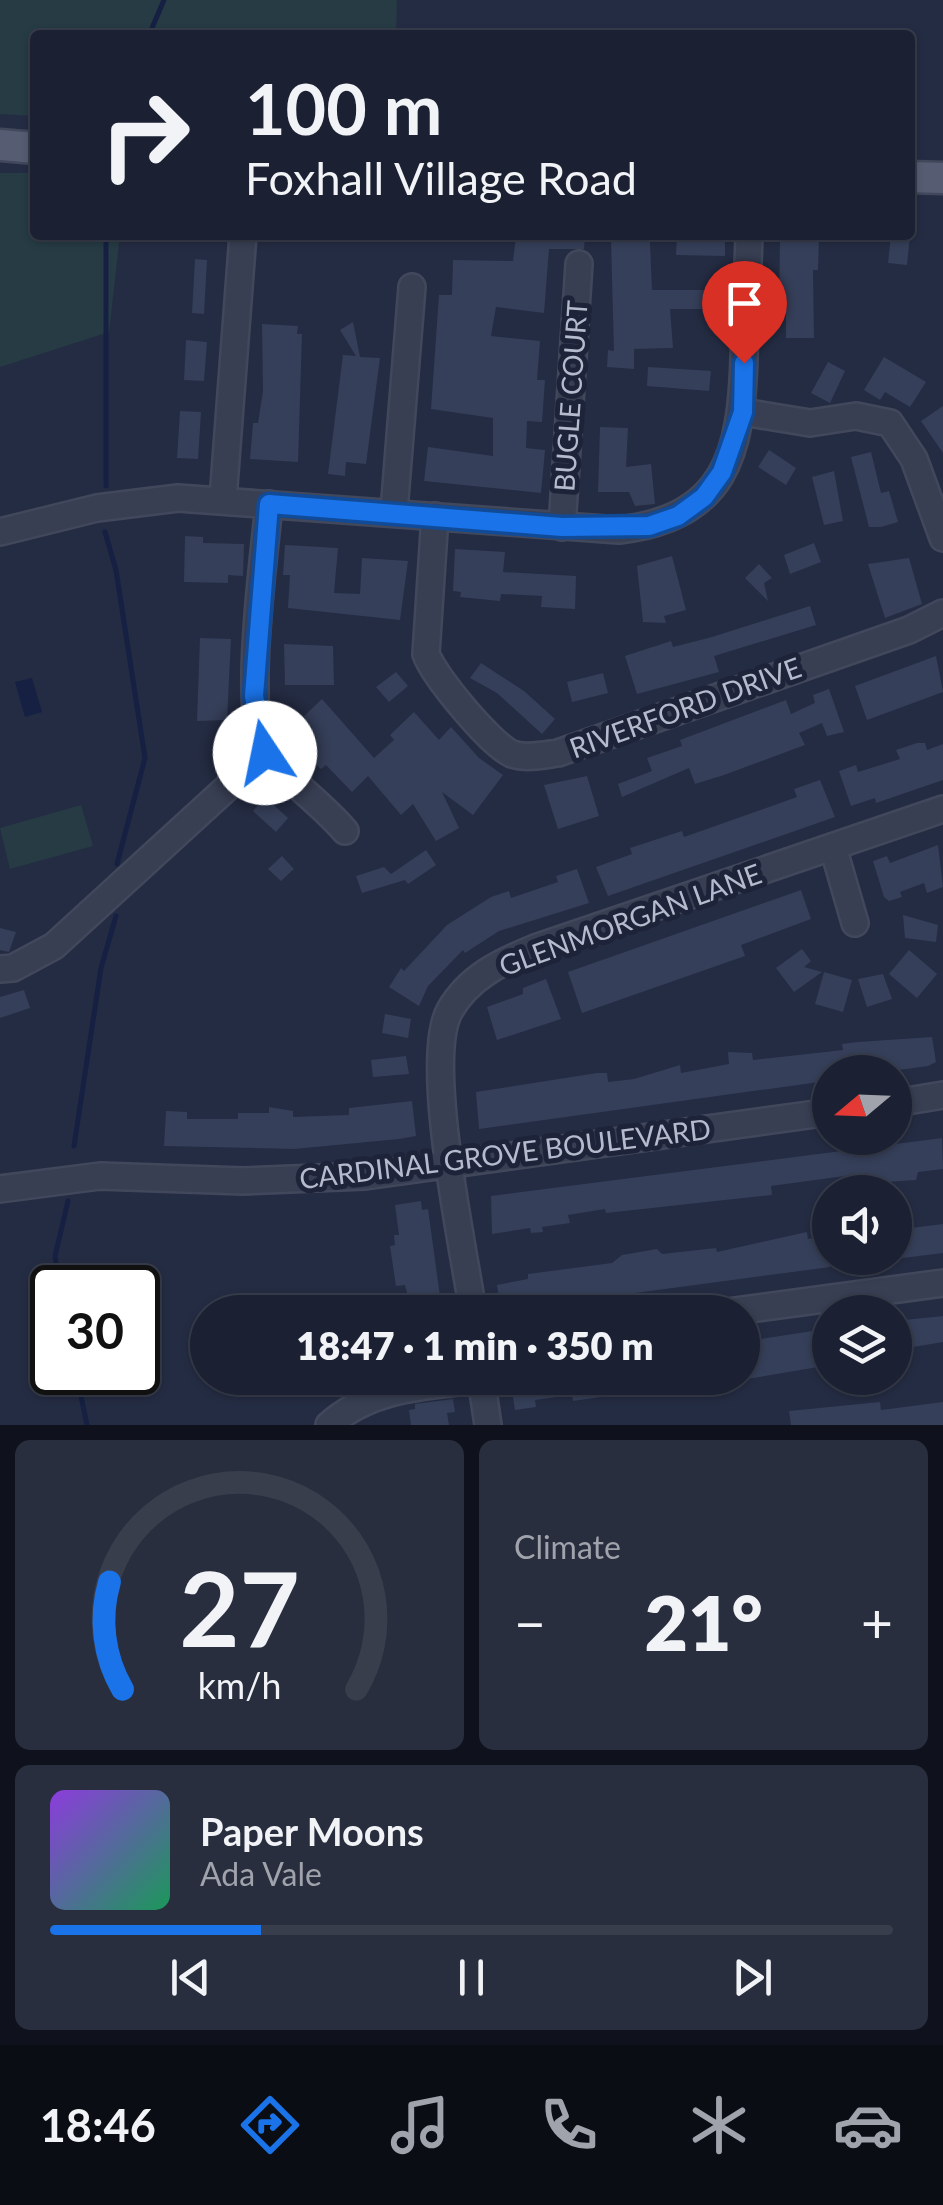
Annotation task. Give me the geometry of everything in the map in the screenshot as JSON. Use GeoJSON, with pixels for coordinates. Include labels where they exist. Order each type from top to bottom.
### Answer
{"type":"FeatureCollection","features":[{"type":"Feature","properties":{"kind":"main road"},"geometry":{"type":"LineString","coordinates":[[0,146],[30,148]]}},
{"type":"Feature","properties":{"kind":"main road"},"geometry":{"type":"LineString","coordinates":[[915,177],[943,178]]}},
{"type":"Feature","properties":{"kind":"street"},"geometry":{"type":"LineString","coordinates":[[223,499],[244,240]]}},
{"type":"Feature","properties":{"kind":"street"},"geometry":{"type":"LineString","coordinates":[[0,532],[97,508],[178,498],[619,530],[649,526],[678,516],[704,497],[722,472],[743,412],[749,240]]}},
{"type":"Feature","properties":{"kind":"street","name":"BUGLE COURT"},"geometry":{"type":"LineString","coordinates":[[562,527],[579,264]]}},
{"type":"Feature","properties":{"kind":"street"},"geometry":{"type":"LineString","coordinates":[[394,511],[412,287]]}},
{"type":"Feature","properties":{"kind":"street"},"geometry":{"type":"LineString","coordinates":[[743,412],[810,423],[856,416],[890,424],[914,459],[943,538]]}},
{"type":"Feature","properties":{"kind":"street"},"geometry":{"type":"LineString","coordinates":[[269,504],[254,696],[265,753],[345,830]]}},
{"type":"Feature","properties":{"kind":"street","name":"RIVERFORD DRIVE"},"geometry":{"type":"LineString","coordinates":[[435,516],[426,631],[432,672],[500,747],[516,756],[558,753],[909,630],[943,614]]}},
{"type":"Feature","properties":{"kind":"street"},"geometry":{"type":"LineString","coordinates":[[0,969],[13,968],[54,946],[265,753]]}},
{"type":"Feature","properties":{"kind":"street","name":"GLENMORGAN LANE"},"geometry":{"type":"LineString","coordinates":[[471,1295],[440,1084],[442,1033],[448,1013],[479,977],[534,948],[943,808]]}},
{"type":"Feature","properties":{"kind":"street"},"geometry":{"type":"LineString","coordinates":[[832,846],[855,922]]}},
{"type":"Feature","properties":{"kind":"street"},"geometry":{"type":"LineString","coordinates":[[912,1100],[943,1095]]}},
{"type":"Feature","properties":{"kind":"street","name":"CARDINAL GROVE BOULEVARD"},"geometry":{"type":"LineString","coordinates":[[0,1189],[100,1176],[308,1180],[812,1114]]}},
{"type":"Feature","properties":{"kind":"street"},"geometry":{"type":"LineString","coordinates":[[760,1308],[943,1283]]}},
{"type":"Feature","properties":{"kind":"street"},"geometry":{"type":"LineString","coordinates":[[329,1425],[374,1395]]}},
{"type":"Feature","properties":{"kind":"street"},"geometry":{"type":"LineString","coordinates":[[484,1395],[488,1425]]}},
{"type":"Feature","properties":{"kind":"shaded area"},"geometry":{"type":"Polygon","coordinates":[[[0,0],[397,0],[396,30],[30,30],[30,116],[0,114],[0,0]]]}},
{"type":"Feature","properties":{"kind":"shaded area"},"geometry":{"type":"Polygon","coordinates":[[[0,173],[30,173],[30,240],[119,240],[109,332],[0,367],[0,173]]]}},
{"type":"Feature","properties":{"kind":"shaded area"},"geometry":{"type":"Polygon","coordinates":[[[81,805],[93,846],[10,869],[0,828],[81,805]]]}},
{"type":"Feature","properties":{"kind":"water"},"geometry":{"type":"Polygon","coordinates":[[[32,678],[42,712],[25,717],[15,682],[32,678]]]}},
{"type":"Feature","properties":{"kind":"building"},"geometry":{"type":"Polygon","coordinates":[[[516,240],[585,240],[584,249],[549,249],[544,313],[496,307],[491,336],[540,341],[537,380],[545,380],[542,422],[527,421],[526,448],[545,450],[541,493],[424,481],[428,447],[493,456],[493,418],[431,409],[439,295],[452,295],[453,260],[513,261],[516,240]]]}},
{"type":"Feature","properties":{"kind":"building"},"geometry":{"type":"Polygon","coordinates":[[[677,240],[725,240],[725,256],[676,255],[677,240]]]}},
{"type":"Feature","properties":{"kind":"building"},"geometry":{"type":"Polygon","coordinates":[[[780,240],[819,240],[818,270],[813,270],[814,338],[786,338],[786,313],[779,314],[780,240]]]}},
{"type":"Feature","properties":{"kind":"building"},"geometry":{"type":"Polygon","coordinates":[[[890,240],[910,240],[907,265],[888,263],[890,240]]]}},
{"type":"Feature","properties":{"kind":"building"},"geometry":{"type":"Polygon","coordinates":[[[611,241],[650,242],[652,290],[705,290],[704,309],[670,309],[673,348],[634,349],[634,369],[607,367],[608,350],[614,351],[611,241]]]}},
{"type":"Feature","properties":{"kind":"building"},"geometry":{"type":"Polygon","coordinates":[[[195,259],[207,260],[204,314],[192,313],[195,259]]]}},
{"type":"Feature","properties":{"kind":"building"},"geometry":{"type":"Polygon","coordinates":[[[353,322],[360,357],[380,358],[366,464],[346,462],[345,476],[328,474],[343,355],[356,356],[340,330],[353,322]]]}},
{"type":"Feature","properties":{"kind":"building"},"geometry":{"type":"Polygon","coordinates":[[[262,324],[298,326],[297,334],[302,334],[298,462],[250,459],[253,423],[258,423],[263,391],[262,324]]]}},
{"type":"Feature","properties":{"kind":"building"},"geometry":{"type":"Polygon","coordinates":[[[186,340],[207,342],[204,381],[184,380],[186,340]]]}},
{"type":"Feature","properties":{"kind":"building"},"geometry":{"type":"Polygon","coordinates":[[[884,357],[926,382],[910,407],[885,392],[880,400],[864,390],[884,357]]]}},
{"type":"Feature","properties":{"kind":"building"},"geometry":{"type":"Polygon","coordinates":[[[828,362],[845,371],[830,403],[811,393],[828,362]]]}},
{"type":"Feature","properties":{"kind":"building"},"geometry":{"type":"Polygon","coordinates":[[[648,367],[711,371],[709,391],[647,386],[648,367]]]}},
{"type":"Feature","properties":{"kind":"building"},"geometry":{"type":"Polygon","coordinates":[[[943,406],[943,453],[921,421],[943,406]]]}},
{"type":"Feature","properties":{"kind":"building"},"geometry":{"type":"Polygon","coordinates":[[[180,411],[201,412],[198,459],[177,458],[180,411]]]}},
{"type":"Feature","properties":{"kind":"building"},"geometry":{"type":"Polygon","coordinates":[[[600,427],[628,428],[626,467],[651,464],[655,504],[635,506],[629,492],[598,492],[600,427]]]}},
{"type":"Feature","properties":{"kind":"building"},"geometry":{"type":"Polygon","coordinates":[[[769,450],[796,468],[786,485],[758,467],[769,450]]]}},
{"type":"Feature","properties":{"kind":"building"},"geometry":{"type":"Polygon","coordinates":[[[871,452],[881,493],[889,491],[898,522],[881,527],[869,527],[851,457],[871,452]]]}},
{"type":"Feature","properties":{"kind":"building"},"geometry":{"type":"Polygon","coordinates":[[[834,471],[843,521],[824,525],[812,477],[834,471]]]}},
{"type":"Feature","properties":{"kind":"building"},"geometry":{"type":"Polygon","coordinates":[[[185,536],[203,537],[203,543],[244,544],[243,576],[228,575],[228,583],[184,582],[185,536]]]}},
{"type":"Feature","properties":{"kind":"building"},"geometry":{"type":"Polygon","coordinates":[[[814,543],[821,562],[790,574],[784,555],[814,543]]]}},
{"type":"Feature","properties":{"kind":"building"},"geometry":{"type":"Polygon","coordinates":[[[285,545],[338,548],[334,593],[360,594],[362,558],[408,561],[400,620],[288,608],[290,575],[283,575],[285,545]]]}},
{"type":"Feature","properties":{"kind":"building"},"geometry":{"type":"Polygon","coordinates":[[[455,549],[505,552],[503,572],[576,576],[575,609],[541,607],[542,596],[501,594],[500,601],[460,597],[461,592],[453,591],[455,549]]]}},
{"type":"Feature","properties":{"kind":"building"},"geometry":{"type":"Polygon","coordinates":[[[672,556],[686,610],[664,616],[666,623],[643,622],[637,566],[672,556]]]}},
{"type":"Feature","properties":{"kind":"building"},"geometry":{"type":"Polygon","coordinates":[[[909,558],[922,604],[885,618],[868,564],[909,558]]]}},
{"type":"Feature","properties":{"kind":"building"},"geometry":{"type":"Polygon","coordinates":[[[759,564],[772,578],[764,583],[768,601],[745,578],[759,564]]]}},
{"type":"Feature","properties":{"kind":"building"},"geometry":{"type":"Polygon","coordinates":[[[810,606],[816,625],[714,656],[719,672],[637,694],[625,656],[671,641],[673,647],[712,637],[810,606]]]}},
{"type":"Feature","properties":{"kind":"building"},"geometry":{"type":"Polygon","coordinates":[[[200,638],[231,639],[227,720],[197,721],[200,638]]]}},
{"type":"Feature","properties":{"kind":"building"},"geometry":{"type":"Polygon","coordinates":[[[284,644],[333,646],[334,685],[285,685],[284,644]]]}},
{"type":"Feature","properties":{"kind":"building"},"geometry":{"type":"Polygon","coordinates":[[[936,656],[943,692],[867,720],[855,686],[936,656]]]}},
{"type":"Feature","properties":{"kind":"building"},"geometry":{"type":"Polygon","coordinates":[[[481,663],[524,691],[555,719],[542,734],[497,693],[470,678],[481,663]]]}},
{"type":"Feature","properties":{"kind":"building"},"geometry":{"type":"Polygon","coordinates":[[[396,672],[408,686],[389,702],[376,687],[396,672]]]}},
{"type":"Feature","properties":{"kind":"building"},"geometry":{"type":"Polygon","coordinates":[[[603,673],[608,693],[572,702],[567,682],[603,673]]]}},
{"type":"Feature","properties":{"kind":"building"},"geometry":{"type":"Polygon","coordinates":[[[829,689],[844,732],[827,736],[822,723],[799,733],[805,745],[724,775],[695,784],[689,768],[622,797],[618,784],[652,771],[647,758],[682,746],[680,740],[786,700],[791,714],[815,703],[813,695],[829,689]]]}},
{"type":"Feature","properties":{"kind":"building"},"geometry":{"type":"Polygon","coordinates":[[[322,699],[374,758],[394,740],[390,735],[414,712],[439,740],[451,727],[479,758],[503,775],[473,815],[442,792],[459,828],[436,841],[413,804],[401,815],[368,776],[352,792],[326,765],[321,769],[284,735],[322,699]]]}},
{"type":"Feature","properties":{"kind":"building"},"geometry":{"type":"Polygon","coordinates":[[[925,743],[927,750],[943,744],[943,780],[876,803],[875,798],[851,806],[839,771],[856,765],[858,772],[900,759],[896,750],[925,743]]]}},
{"type":"Feature","properties":{"kind":"building"},"geometry":{"type":"Polygon","coordinates":[[[587,776],[599,816],[558,829],[544,785],[587,776]]]}},
{"type":"Feature","properties":{"kind":"building"},"geometry":{"type":"Polygon","coordinates":[[[820,780],[835,817],[608,896],[596,867],[632,854],[630,848],[682,831],[684,837],[797,797],[794,789],[820,780]]]}},
{"type":"Feature","properties":{"kind":"building"},"geometry":{"type":"Polygon","coordinates":[[[265,797],[288,818],[276,832],[253,811],[265,797]]]}},
{"type":"Feature","properties":{"kind":"building"},"geometry":{"type":"Polygon","coordinates":[[[938,845],[943,887],[927,893],[924,883],[900,892],[902,897],[889,901],[884,897],[873,861],[887,856],[890,863],[938,845]]]}},
{"type":"Feature","properties":{"kind":"building"},"geometry":{"type":"Polygon","coordinates":[[[426,850],[436,865],[408,884],[405,880],[362,893],[356,876],[384,867],[391,874],[426,850]]]}},
{"type":"Feature","properties":{"kind":"building"},"geometry":{"type":"Polygon","coordinates":[[[282,856],[294,869],[281,881],[268,869],[282,856]]]}},
{"type":"Feature","properties":{"kind":"building"},"geometry":{"type":"Polygon","coordinates":[[[577,869],[589,903],[499,931],[465,953],[463,950],[428,986],[419,1006],[389,987],[401,968],[404,971],[447,925],[491,897],[509,891],[511,898],[558,882],[556,876],[577,869]]]}},
{"type":"Feature","properties":{"kind":"building"},"geometry":{"type":"Polygon","coordinates":[[[801,890],[811,919],[741,945],[745,956],[582,1013],[568,972],[801,890]]]}},
{"type":"Feature","properties":{"kind":"building"},"geometry":{"type":"Polygon","coordinates":[[[903,915],[938,925],[936,942],[905,938],[903,915]]]}},
{"type":"Feature","properties":{"kind":"building"},"geometry":{"type":"Polygon","coordinates":[[[0,928],[16,932],[9,952],[0,950],[0,928]]]}},
{"type":"Feature","properties":{"kind":"building"},"geometry":{"type":"Polygon","coordinates":[[[802,949],[811,961],[804,967],[822,972],[794,992],[776,968],[802,949]]]}},
{"type":"Feature","properties":{"kind":"building"},"geometry":{"type":"Polygon","coordinates":[[[909,950],[937,974],[917,998],[889,974],[909,950]]]}},
{"type":"Feature","properties":{"kind":"building"},"geometry":{"type":"Polygon","coordinates":[[[824,972],[852,980],[843,1012],[815,1004],[824,972]]]}},
{"type":"Feature","properties":{"kind":"building"},"geometry":{"type":"Polygon","coordinates":[[[883,974],[892,999],[867,1007],[858,979],[883,974]]]}},
{"type":"Feature","properties":{"kind":"building"},"geometry":{"type":"Polygon","coordinates":[[[546,979],[561,1019],[497,1040],[487,1007],[523,994],[523,988],[546,979]]]}},
{"type":"Feature","properties":{"kind":"building"},"geometry":{"type":"Polygon","coordinates":[[[24,990],[30,1008],[0,1018],[0,997],[24,990]]]}},
{"type":"Feature","properties":{"kind":"building"},"geometry":{"type":"Polygon","coordinates":[[[385,1014],[411,1019],[408,1038],[382,1033],[385,1014]]]}},
{"type":"Feature","properties":{"kind":"building"},"geometry":{"type":"Polygon","coordinates":[[[932,1037],[936,1062],[912,1068],[912,1055],[812,1055],[812,1083],[479,1129],[476,1092],[597,1073],[607,1073],[608,1082],[634,1079],[680,1065],[681,1073],[729,1064],[728,1052],[752,1053],[753,1060],[843,1050],[842,1044],[932,1037]]]}},
{"type":"Feature","properties":{"kind":"building"},"geometry":{"type":"Polygon","coordinates":[[[406,1056],[409,1074],[373,1077],[371,1060],[406,1056]]]}},
{"type":"Feature","properties":{"kind":"building"},"geometry":{"type":"Polygon","coordinates":[[[412,1101],[416,1136],[294,1149],[164,1146],[166,1111],[187,1112],[187,1119],[238,1119],[238,1113],[269,1113],[269,1107],[293,1111],[293,1117],[349,1115],[349,1108],[412,1101]]]}},
{"type":"Feature","properties":{"kind":"building"},"geometry":{"type":"Polygon","coordinates":[[[942,1138],[943,1169],[918,1172],[916,1180],[912,1180],[912,1175],[812,1175],[812,1180],[771,1186],[772,1195],[606,1213],[605,1209],[568,1215],[570,1223],[542,1227],[543,1232],[531,1233],[530,1228],[492,1234],[491,1196],[812,1155],[912,1155],[912,1142],[942,1138]]]}},
{"type":"Feature","properties":{"kind":"building"},"geometry":{"type":"Polygon","coordinates":[[[421,1201],[422,1210],[428,1209],[440,1295],[408,1295],[405,1285],[396,1286],[390,1246],[395,1245],[394,1235],[399,1235],[395,1205],[421,1201]]]}},
{"type":"Feature","properties":{"kind":"building"},"geometry":{"type":"Polygon","coordinates":[[[943,1224],[943,1253],[912,1257],[912,1228],[943,1224]]]}},
{"type":"Feature","properties":{"kind":"building"},"geometry":{"type":"Polygon","coordinates":[[[807,1232],[808,1239],[812,1238],[812,1269],[621,1295],[499,1295],[497,1285],[528,1279],[528,1274],[612,1263],[622,1255],[657,1249],[662,1254],[716,1248],[717,1252],[807,1232]]]}},
{"type":"Feature","properties":{"kind":"building"},"geometry":{"type":"Polygon","coordinates":[[[943,1316],[943,1342],[912,1347],[912,1319],[943,1316]]]}},
{"type":"Feature","properties":{"kind":"building"},"geometry":{"type":"Polygon","coordinates":[[[812,1331],[812,1368],[760,1377],[760,1339],[812,1331]]]}},
{"type":"Feature","properties":{"kind":"building"},"geometry":{"type":"Polygon","coordinates":[[[513,1395],[572,1395],[535,1400],[536,1407],[515,1410],[513,1395]]]}},
{"type":"Feature","properties":{"kind":"building"},"geometry":{"type":"Polygon","coordinates":[[[572,1395],[615,1395],[573,1401],[572,1395]]]}},
{"type":"Feature","properties":{"kind":"building"},"geometry":{"type":"Polygon","coordinates":[[[453,1399],[455,1412],[447,1413],[449,1425],[411,1425],[409,1410],[415,1409],[415,1404],[453,1399]]]}},
{"type":"Feature","properties":{"kind":"building"},"geometry":{"type":"Polygon","coordinates":[[[880,1402],[881,1410],[943,1402],[943,1425],[791,1425],[789,1411],[880,1402]]]}},
{"type":"Feature","properties":{"kind":"waterway"},"geometry":{"type":"LineString","coordinates":[[151,30],[164,0]]}},
{"type":"Feature","properties":{"kind":"waterway"},"geometry":{"type":"LineString","coordinates":[[106,240],[106,486]]}},
{"type":"Feature","properties":{"kind":"waterway"},"geometry":{"type":"LineString","coordinates":[[105,532],[116,570],[145,758],[117,864]]}},
{"type":"Feature","properties":{"kind":"waterway"},"geometry":{"type":"LineString","coordinates":[[74,1146],[101,968],[116,916]]}},
{"type":"Feature","properties":{"kind":"waterway"},"geometry":{"type":"LineString","coordinates":[[56,1265],[68,1201]]}},
{"type":"Feature","properties":{"kind":"waterway"},"geometry":{"type":"LineString","coordinates":[[81,1395],[87,1425]]}},
{"type":"Feature","properties":{"kind":"route"},"geometry":{"type":"LineString","coordinates":[[265,753],[256,723],[254,696],[269,504],[562,527],[619,530],[649,526],[678,516],[704,497],[722,472],[735,445],[743,412],[744,363]]}}]}
